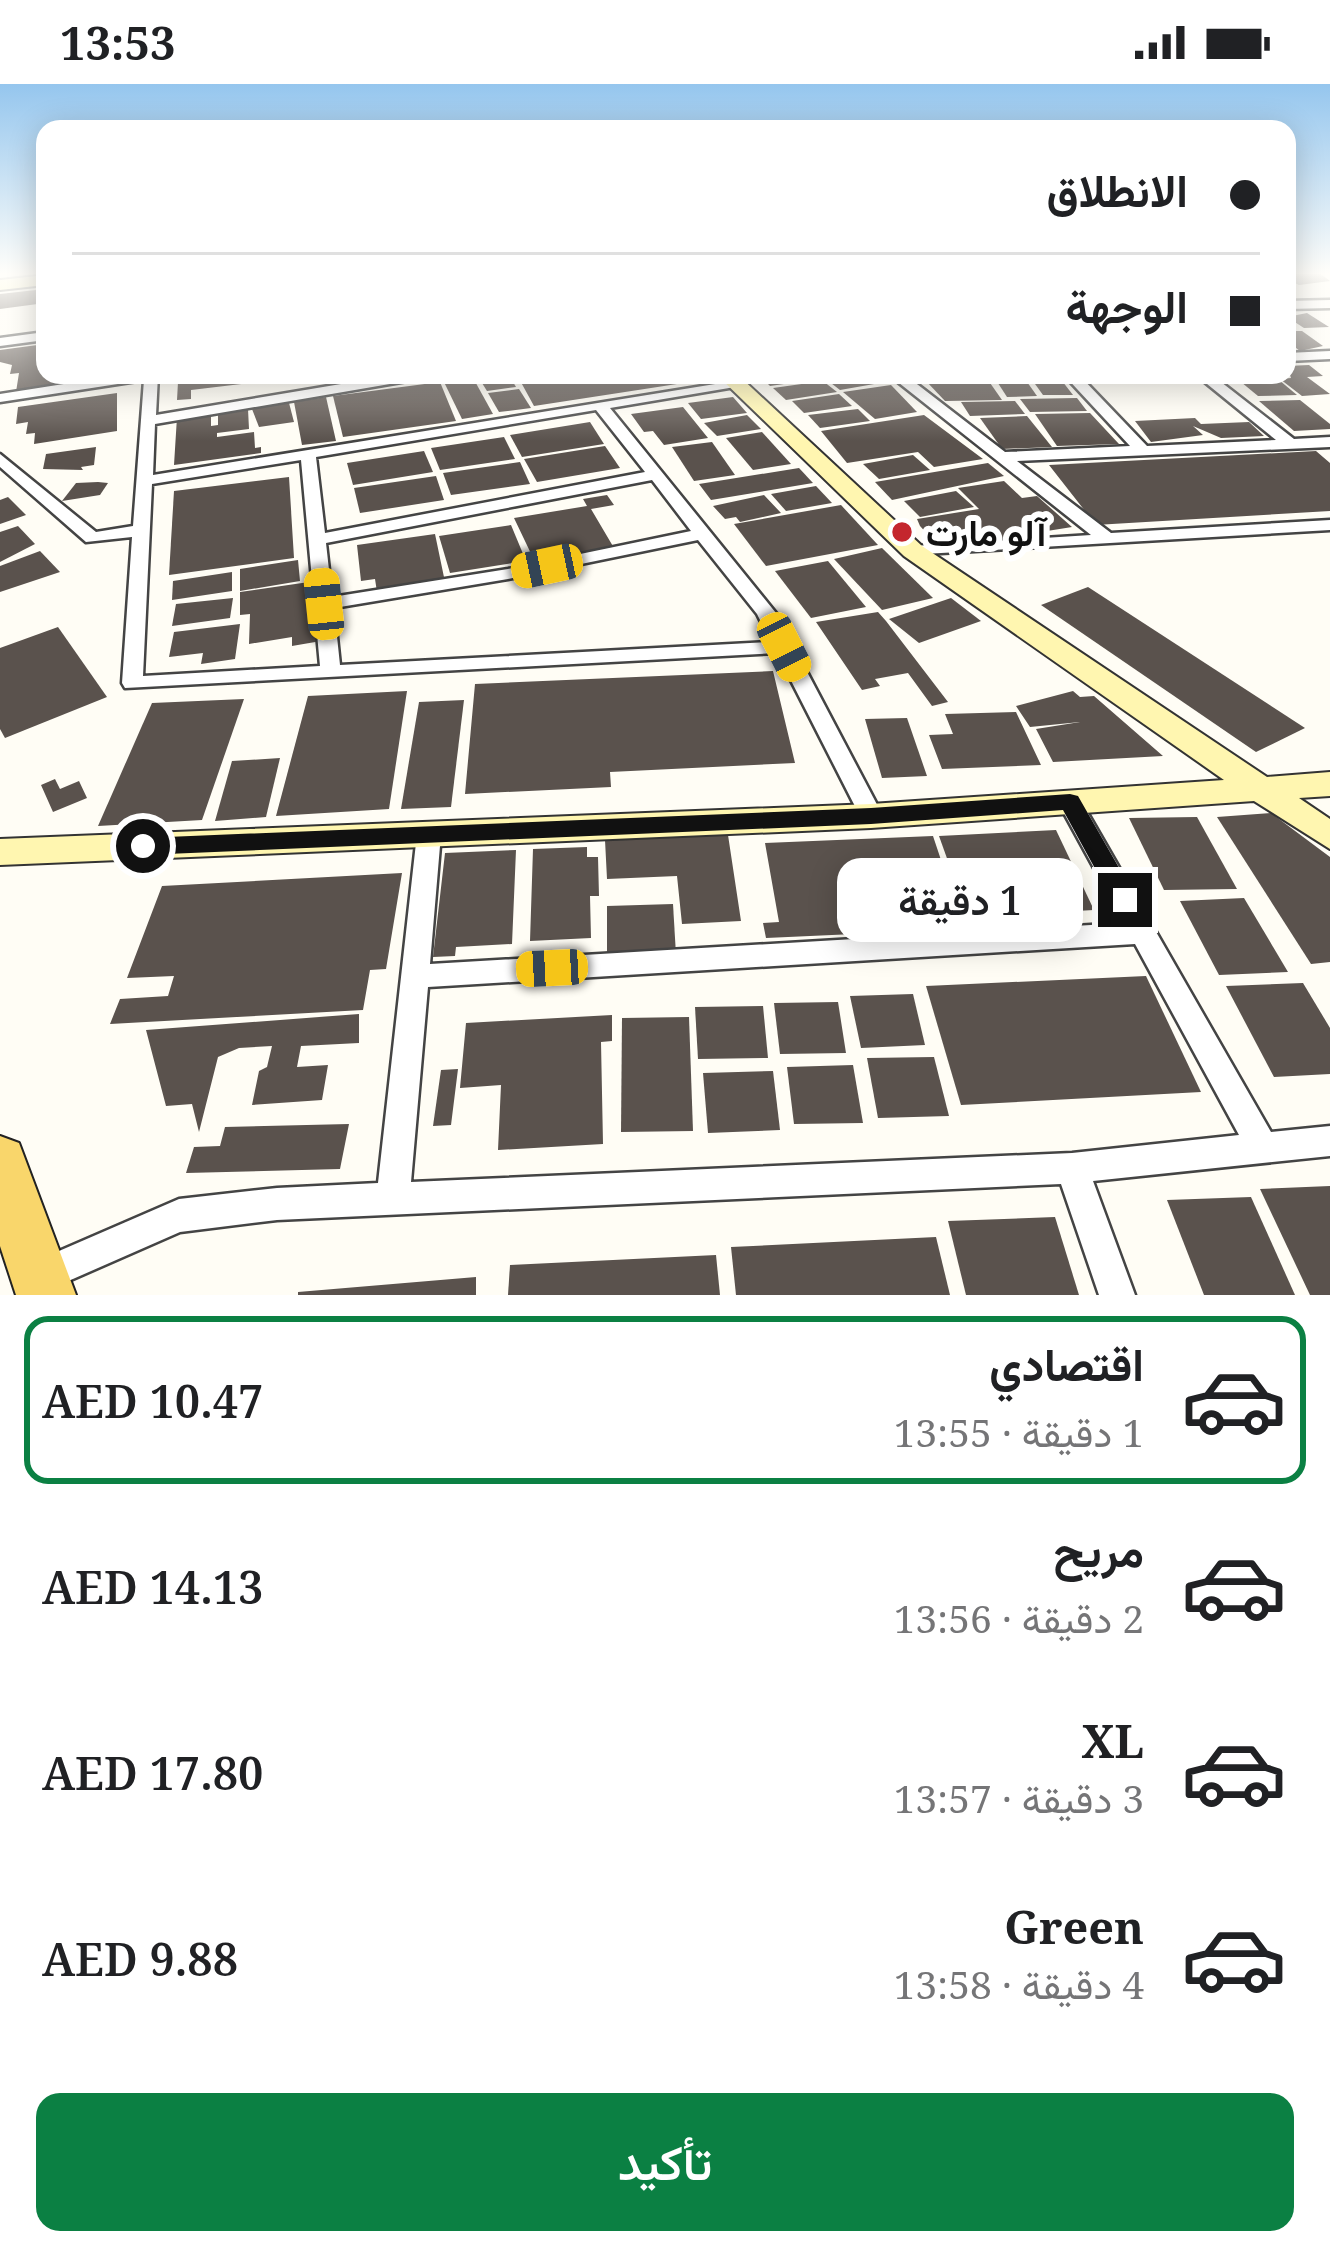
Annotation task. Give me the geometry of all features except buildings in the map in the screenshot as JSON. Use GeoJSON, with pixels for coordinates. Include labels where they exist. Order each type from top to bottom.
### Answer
{"type":"FeatureCollection","features":[{"type":"Feature","properties":{"kind":"main road"},"geometry":{"type":"LineString","coordinates":[[0,1162],[44,1286]]}},
{"type":"Feature","properties":{"kind":"street"},"geometry":{"type":"LineString","coordinates":[[0,342],[36,337]]}},
{"type":"Feature","properties":{"kind":"street"},"geometry":{"type":"LineString","coordinates":[[1323,355],[1330,366]]}},
{"type":"Feature","properties":{"kind":"street"},"geometry":{"type":"LineString","coordinates":[[0,398],[91,384]]}},
{"type":"Feature","properties":{"kind":"street"},"geometry":{"type":"LineString","coordinates":[[150,384],[132,683],[784,647]]}},
{"type":"Feature","properties":{"kind":"street"},"geometry":{"type":"LineString","coordinates":[[148,421],[366,384]]}},
{"type":"Feature","properties":{"kind":"street"},"geometry":{"type":"LineString","coordinates":[[144,481],[602,408],[709,384]]}},
{"type":"Feature","properties":{"kind":"street"},"geometry":{"type":"LineString","coordinates":[[736,384],[913,551],[1330,836]]}},
{"type":"Feature","properties":{"kind":"street"},"geometry":{"type":"LineString","coordinates":[[907,384],[1106,539]]}},
{"type":"Feature","properties":{"kind":"street"},"geometry":{"type":"LineString","coordinates":[[1080,384],[1143,451]]}},
{"type":"Feature","properties":{"kind":"street"},"geometry":{"type":"LineString","coordinates":[[1214,384],[1291,444]]}},
{"type":"Feature","properties":{"kind":"street"},"geometry":{"type":"LineString","coordinates":[[602,408],[766,613],[871,816]]}},
{"type":"Feature","properties":{"kind":"street"},"geometry":{"type":"LineString","coordinates":[[1002,458],[1330,442]]}},
{"type":"Feature","properties":{"kind":"street"},"geometry":{"type":"LineString","coordinates":[[308,455],[331,672]]}},
{"type":"Feature","properties":{"kind":"street"},"geometry":{"type":"LineString","coordinates":[[0,459],[92,538],[141,530]]}},
{"type":"Feature","properties":{"kind":"street"},"geometry":{"type":"LineString","coordinates":[[317,540],[655,475]]}},
{"type":"Feature","properties":{"kind":"street"},"geometry":{"type":"LineString","coordinates":[[913,551],[1330,525]]}},
{"type":"Feature","properties":{"kind":"street"},"geometry":{"type":"LineString","coordinates":[[324,604],[508,574],[702,534]]}},
{"type":"Feature","properties":{"kind":"street"},"geometry":{"type":"LineString","coordinates":[[0,852],[871,816],[1330,784]]}},
{"type":"Feature","properties":{"kind":"street"},"geometry":{"type":"LineString","coordinates":[[1070,802],[1263,1148]]}},
{"type":"Feature","properties":{"kind":"street"},"geometry":{"type":"LineString","coordinates":[[393,1199],[429,834]]}},
{"type":"Feature","properties":{"kind":"street"},"geometry":{"type":"LineString","coordinates":[[415,976],[1143,933]]}},
{"type":"Feature","properties":{"kind":"street"},"geometry":{"type":"LineString","coordinates":[[44,1286],[178,1216],[277,1204],[1072,1168],[1330,1141]]}},
{"type":"Feature","properties":{"kind":"street"},"geometry":{"type":"LineString","coordinates":[[1072,1168],[1117,1295]]}},
{"type":"Feature","properties":{"kind":"place","name":"آلو مارت"},"geometry":{"type":"Point","coordinates":[902,532]}},
{"type":"Feature","properties":{"kind":"route"},"geometry":{"type":"LineString","coordinates":[[143,846],[871,816],[1070,802],[1125,900]]}}]}
